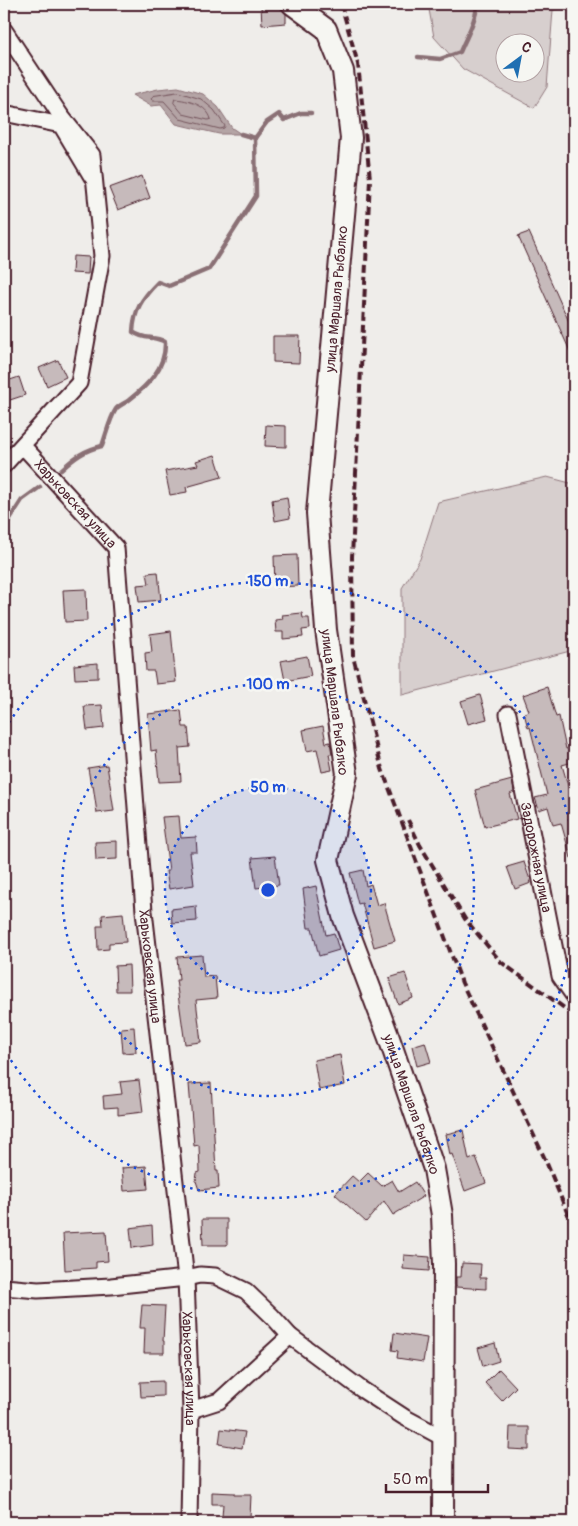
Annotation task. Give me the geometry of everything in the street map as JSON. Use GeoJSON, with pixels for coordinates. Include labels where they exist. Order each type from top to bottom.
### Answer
{"type":"FeatureCollection","features":[{"type":"Feature","properties":{"kind":"street","name":"улица Маршала Рыбалко"},"geometry":{"type":"LineString","coordinates":[[292,4],[326,29],[343,71],[351,138],[317,513],[326,630],[347,774],[328,860],[343,916],[389,1038],[434,1169],[442,1216],[444,1264],[444,1522]]}},
{"type":"Feature","properties":{"kind":"street"},"geometry":{"type":"LineString","coordinates":[[4,30],[61,116],[92,155],[102,256],[79,383],[4,465]]}},
{"type":"Feature","properties":{"kind":"street"},"geometry":{"type":"LineString","coordinates":[[4,113],[61,125],[96,183]]}},
{"type":"Feature","properties":{"kind":"street","name":"Харьковская улица"},"geometry":{"type":"LineString","coordinates":[[23,446],[116,548],[144,910],[186,1278],[192,1410],[189,1522]]}},
{"type":"Feature","properties":{"kind":"street","name":"Задорожная улица"},"geometry":{"type":"LineString","coordinates":[[508,714],[560,976],[574,996]]}},
{"type":"Feature","properties":{"kind":"street"},"geometry":{"type":"LineString","coordinates":[[4,1287],[38,1290],[111,1286],[200,1275],[215,1276],[246,1291],[290,1336],[361,1389],[445,1439]]}},
{"type":"Feature","properties":{"kind":"street"},"geometry":{"type":"LineString","coordinates":[[192,1410],[219,1401],[290,1336]]}},
{"type":"Feature","properties":{"kind":"shaded area"},"geometry":{"type":"Polygon","coordinates":[[[428,4],[574,4],[574,6],[553,10],[547,87],[534,108],[463,69],[434,37],[428,4]]]}},
{"type":"Feature","properties":{"kind":"shaded area"},"geometry":{"type":"Polygon","coordinates":[[[547,477],[574,484],[574,650],[402,695],[402,588],[420,559],[438,502],[547,477]]]}},
{"type":"Feature","properties":{"kind":"water"},"geometry":{"type":"Polygon","coordinates":[[[178,87],[203,94],[218,107],[232,128],[241,134],[219,134],[176,124],[161,105],[151,106],[132,95],[178,87]]]}},
{"type":"Feature","properties":{"kind":"building"},"geometry":{"type":"Polygon","coordinates":[[[280,5],[286,14],[286,23],[262,25],[261,6],[280,5]]]}},
{"type":"Feature","properties":{"kind":"building"},"geometry":{"type":"Polygon","coordinates":[[[142,176],[150,198],[118,210],[109,188],[142,176]]]}},
{"type":"Feature","properties":{"kind":"building"},"geometry":{"type":"Polygon","coordinates":[[[529,232],[574,333],[574,360],[518,236],[529,232]]]}},
{"type":"Feature","properties":{"kind":"building"},"geometry":{"type":"Polygon","coordinates":[[[73,256],[89,257],[88,274],[72,273],[73,256]]]}},
{"type":"Feature","properties":{"kind":"building"},"geometry":{"type":"Polygon","coordinates":[[[273,336],[300,336],[299,363],[273,362],[273,336]]]}},
{"type":"Feature","properties":{"kind":"building"},"geometry":{"type":"Polygon","coordinates":[[[58,360],[66,377],[47,386],[39,368],[58,360]]]}},
{"type":"Feature","properties":{"kind":"building"},"geometry":{"type":"Polygon","coordinates":[[[19,377],[25,395],[4,402],[4,382],[19,377]]]}},
{"type":"Feature","properties":{"kind":"building"},"geometry":{"type":"Polygon","coordinates":[[[266,425],[286,426],[286,447],[265,446],[266,425]]]}},
{"type":"Feature","properties":{"kind":"building"},"geometry":{"type":"Polygon","coordinates":[[[215,455],[222,477],[186,487],[187,492],[170,495],[165,471],[198,465],[196,461],[215,455]]]}},
{"type":"Feature","properties":{"kind":"building"},"geometry":{"type":"Polygon","coordinates":[[[287,497],[290,518],[275,521],[272,500],[287,497]]]}},
{"type":"Feature","properties":{"kind":"building"},"geometry":{"type":"Polygon","coordinates":[[[297,555],[298,586],[275,587],[274,556],[297,555]]]}},
{"type":"Feature","properties":{"kind":"building"},"geometry":{"type":"Polygon","coordinates":[[[158,572],[161,600],[139,602],[137,585],[149,584],[147,573],[158,572]]]}},
{"type":"Feature","properties":{"kind":"building"},"geometry":{"type":"Polygon","coordinates":[[[86,589],[87,621],[65,622],[63,590],[86,589]]]}},
{"type":"Feature","properties":{"kind":"building"},"geometry":{"type":"Polygon","coordinates":[[[302,613],[303,618],[309,618],[310,629],[302,630],[303,637],[283,639],[283,632],[276,632],[275,620],[283,619],[282,615],[302,613]]]}},
{"type":"Feature","properties":{"kind":"building"},"geometry":{"type":"Polygon","coordinates":[[[171,631],[176,682],[156,684],[154,671],[146,671],[145,653],[152,652],[150,634],[171,631]]]}},
{"type":"Feature","properties":{"kind":"building"},"geometry":{"type":"Polygon","coordinates":[[[307,656],[311,676],[285,681],[281,661],[307,656]]]}},
{"type":"Feature","properties":{"kind":"building"},"geometry":{"type":"Polygon","coordinates":[[[98,663],[98,678],[75,679],[74,665],[98,663]]]}},
{"type":"Feature","properties":{"kind":"building"},"geometry":{"type":"Polygon","coordinates":[[[547,687],[556,717],[559,716],[566,749],[569,748],[573,762],[562,765],[574,799],[574,858],[571,858],[561,823],[553,825],[548,807],[539,810],[535,798],[547,795],[530,727],[528,728],[524,713],[529,711],[523,695],[547,687]]]}},
{"type":"Feature","properties":{"kind":"building"},"geometry":{"type":"Polygon","coordinates":[[[480,695],[487,719],[468,724],[461,701],[480,695]]]}},
{"type":"Feature","properties":{"kind":"building"},"geometry":{"type":"Polygon","coordinates":[[[102,705],[104,728],[87,730],[84,706],[102,705]]]}},
{"type":"Feature","properties":{"kind":"building"},"geometry":{"type":"Polygon","coordinates":[[[181,710],[183,727],[188,727],[190,747],[179,748],[181,781],[159,782],[156,750],[151,751],[148,714],[181,710]]]}},
{"type":"Feature","properties":{"kind":"building"},"geometry":{"type":"Polygon","coordinates":[[[323,726],[326,743],[330,742],[332,754],[329,754],[332,770],[322,772],[317,749],[307,751],[303,730],[323,726]]]}},
{"type":"Feature","properties":{"kind":"building"},"geometry":{"type":"Polygon","coordinates":[[[107,765],[114,811],[97,813],[93,785],[91,786],[88,768],[107,765]]]}},
{"type":"Feature","properties":{"kind":"building"},"geometry":{"type":"Polygon","coordinates":[[[512,780],[514,792],[510,794],[517,819],[485,827],[475,790],[512,780]]]}},
{"type":"Feature","properties":{"kind":"building"},"geometry":{"type":"Polygon","coordinates":[[[179,816],[181,838],[196,837],[197,852],[190,852],[194,885],[169,889],[166,871],[169,871],[162,817],[179,816]]]}},
{"type":"Feature","properties":{"kind":"building"},"geometry":{"type":"Polygon","coordinates":[[[117,841],[117,859],[96,860],[95,842],[117,841]]]}},
{"type":"Feature","properties":{"kind":"building"},"geometry":{"type":"Polygon","coordinates":[[[275,856],[279,885],[256,888],[252,858],[275,856]]]}},
{"type":"Feature","properties":{"kind":"building"},"geometry":{"type":"Polygon","coordinates":[[[524,862],[531,883],[515,889],[507,867],[524,862]]]}},
{"type":"Feature","properties":{"kind":"building"},"geometry":{"type":"Polygon","coordinates":[[[363,870],[366,886],[371,884],[377,905],[384,903],[395,941],[374,947],[362,903],[358,904],[350,873],[363,870]]]}},
{"type":"Feature","properties":{"kind":"building"},"geometry":{"type":"Polygon","coordinates":[[[316,886],[326,935],[334,933],[339,950],[319,956],[312,928],[308,928],[303,889],[316,886]]]}},
{"type":"Feature","properties":{"kind":"building"},"geometry":{"type":"Polygon","coordinates":[[[196,906],[197,921],[172,923],[171,909],[196,906]]]}},
{"type":"Feature","properties":{"kind":"building"},"geometry":{"type":"Polygon","coordinates":[[[123,913],[126,942],[109,943],[109,949],[98,950],[97,926],[103,926],[102,915],[123,913]]]}},
{"type":"Feature","properties":{"kind":"building"},"geometry":{"type":"Polygon","coordinates":[[[202,955],[204,977],[215,976],[217,998],[196,1000],[201,1042],[185,1044],[176,980],[179,980],[177,957],[202,955]]]}},
{"type":"Feature","properties":{"kind":"building"},"geometry":{"type":"Polygon","coordinates":[[[129,965],[130,991],[116,991],[115,966],[129,965]]]}},
{"type":"Feature","properties":{"kind":"building"},"geometry":{"type":"Polygon","coordinates":[[[405,973],[413,998],[398,1004],[389,978],[405,973]]]}},
{"type":"Feature","properties":{"kind":"building"},"geometry":{"type":"Polygon","coordinates":[[[134,1027],[136,1052],[123,1053],[121,1028],[134,1027]]]}},
{"type":"Feature","properties":{"kind":"building"},"geometry":{"type":"Polygon","coordinates":[[[425,1042],[431,1062],[417,1066],[412,1046],[425,1042]]]}},
{"type":"Feature","properties":{"kind":"building"},"geometry":{"type":"Polygon","coordinates":[[[340,1055],[345,1085],[319,1090],[314,1060],[340,1055]]]}},
{"type":"Feature","properties":{"kind":"building"},"geometry":{"type":"Polygon","coordinates":[[[139,1080],[143,1112],[118,1115],[118,1107],[104,1108],[103,1096],[122,1094],[120,1082],[139,1080]]]}},
{"type":"Feature","properties":{"kind":"building"},"geometry":{"type":"Polygon","coordinates":[[[211,1083],[216,1171],[218,1171],[219,1188],[199,1190],[196,1181],[197,1173],[200,1172],[199,1145],[194,1146],[189,1084],[211,1083]]]}},
{"type":"Feature","properties":{"kind":"building"},"geometry":{"type":"Polygon","coordinates":[[[463,1130],[469,1160],[476,1157],[486,1183],[465,1191],[452,1154],[450,1155],[446,1134],[463,1130]]]}},
{"type":"Feature","properties":{"kind":"building"},"geometry":{"type":"Polygon","coordinates":[[[146,1166],[148,1189],[124,1191],[122,1168],[146,1166]]]}},
{"type":"Feature","properties":{"kind":"building"},"geometry":{"type":"Polygon","coordinates":[[[368,1173],[382,1186],[392,1180],[399,1192],[415,1182],[424,1196],[393,1215],[384,1201],[366,1222],[335,1194],[352,1176],[359,1182],[368,1173]]]}},
{"type":"Feature","properties":{"kind":"building"},"geometry":{"type":"Polygon","coordinates":[[[202,1219],[227,1219],[227,1245],[203,1245],[202,1219]]]}},
{"type":"Feature","properties":{"kind":"building"},"geometry":{"type":"Polygon","coordinates":[[[152,1225],[153,1245],[132,1248],[130,1228],[152,1225]]]}},
{"type":"Feature","properties":{"kind":"building"},"geometry":{"type":"Polygon","coordinates":[[[106,1231],[108,1261],[96,1262],[96,1268],[65,1270],[63,1233],[106,1231]]]}},
{"type":"Feature","properties":{"kind":"building"},"geometry":{"type":"Polygon","coordinates":[[[404,1255],[430,1257],[429,1271],[403,1269],[404,1255]]]}},
{"type":"Feature","properties":{"kind":"building"},"geometry":{"type":"Polygon","coordinates":[[[462,1263],[481,1264],[480,1278],[486,1278],[486,1289],[456,1287],[456,1277],[461,1277],[462,1263]]]}},
{"type":"Feature","properties":{"kind":"building"},"geometry":{"type":"Polygon","coordinates":[[[142,1305],[165,1306],[164,1353],[144,1353],[145,1328],[140,1328],[142,1305]]]}},
{"type":"Feature","properties":{"kind":"building"},"geometry":{"type":"Polygon","coordinates":[[[394,1333],[427,1338],[423,1362],[397,1358],[398,1351],[392,1350],[394,1333]]]}},
{"type":"Feature","properties":{"kind":"building"},"geometry":{"type":"Polygon","coordinates":[[[495,1343],[499,1361],[483,1366],[478,1348],[495,1343]]]}},
{"type":"Feature","properties":{"kind":"building"},"geometry":{"type":"Polygon","coordinates":[[[499,1369],[516,1387],[502,1401],[485,1383],[499,1369]]]}},
{"type":"Feature","properties":{"kind":"building"},"geometry":{"type":"Polygon","coordinates":[[[163,1381],[163,1396],[141,1397],[140,1382],[163,1381]]]}},
{"type":"Feature","properties":{"kind":"building"},"geometry":{"type":"Polygon","coordinates":[[[510,1427],[529,1427],[529,1450],[509,1449],[510,1427]]]}},
{"type":"Feature","properties":{"kind":"building"},"geometry":{"type":"Polygon","coordinates":[[[221,1429],[245,1432],[242,1448],[219,1444],[221,1429]]]}},
{"type":"Feature","properties":{"kind":"building"},"geometry":{"type":"Polygon","coordinates":[[[212,1492],[251,1495],[250,1517],[222,1517],[223,1504],[212,1504],[212,1492]]]}},
{"type":"Feature","properties":{"kind":"waterway"},"geometry":{"type":"LineString","coordinates":[[418,57],[440,59],[460,52],[477,7],[493,4]]}},
{"type":"Feature","properties":{"kind":"waterway"},"geometry":{"type":"LineString","coordinates":[[255,138],[267,122],[279,114],[284,120],[301,113],[311,113]]}},
{"type":"Feature","properties":{"kind":"waterway"},"geometry":{"type":"LineString","coordinates":[[61,470],[80,455],[102,446],[116,409],[143,388],[159,368],[165,351],[165,342],[133,332],[137,311],[147,293],[158,282],[169,286],[209,269],[256,196],[255,138],[241,134]]}},
{"type":"Feature","properties":{"kind":"waterway"},"geometry":{"type":"LineString","coordinates":[[4,528],[22,500],[40,487]]}},
{"type":"Feature","properties":{"kind":"railway"},"geometry":{"type":"LineString","coordinates":[[341,4],[358,64],[370,179],[352,557],[353,656],[382,769],[462,983],[545,1159],[574,1229]]}},
{"type":"Feature","properties":{"kind":"railway"},"geometry":{"type":"LineString","coordinates":[[408,820],[420,845],[465,919],[501,962],[574,1015]]}}]}
